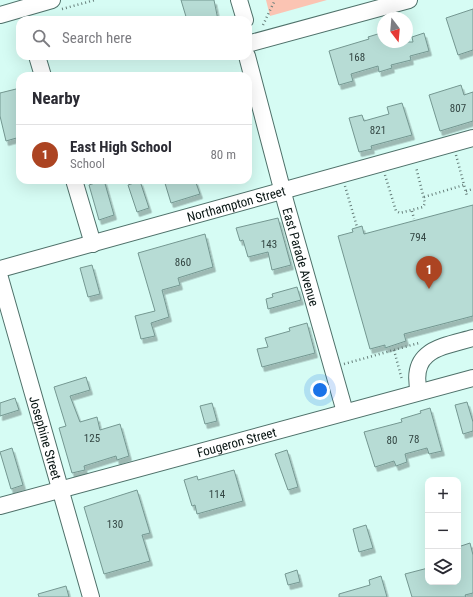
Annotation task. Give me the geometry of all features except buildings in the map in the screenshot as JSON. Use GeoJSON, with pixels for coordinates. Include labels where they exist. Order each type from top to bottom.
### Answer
{"type":"FeatureCollection","features":[{"type":"Feature","properties":{"kind":"street"},"geometry":{"type":"LineString","coordinates":[[239,0],[244,16]]}},
{"type":"Feature","properties":{"kind":"street"},"geometry":{"type":"LineString","coordinates":[[252,45],[410,0]]}},
{"type":"Feature","properties":{"kind":"street"},"geometry":{"type":"LineString","coordinates":[[0,15],[24,9],[55,5]]}},
{"type":"Feature","properties":{"kind":"street","name":"East Parade Avenue"},"geometry":{"type":"LineString","coordinates":[[252,59],[283,191],[345,412]]}},
{"type":"Feature","properties":{"kind":"street"},"geometry":{"type":"LineString","coordinates":[[38,60],[42,72]]}},
{"type":"Feature","properties":{"kind":"street","name":"Northampton Street"},"geometry":{"type":"LineString","coordinates":[[0,270],[473,138]]}},
{"type":"Feature","properties":{"kind":"street"},"geometry":{"type":"LineString","coordinates":[[75,184],[93,244]]}},
{"type":"Feature","properties":{"kind":"street","name":"Josephine Street"},"geometry":{"type":"LineString","coordinates":[[0,278],[91,597]]}},
{"type":"Feature","properties":{"kind":"street"},"geometry":{"type":"LineString","coordinates":[[419,392],[416,380],[418,369],[422,360],[428,353],[437,348],[473,338]]}},
{"type":"Feature","properties":{"kind":"street","name":"Fougeron Street"},"geometry":{"type":"LineString","coordinates":[[0,506],[473,378]]}},
{"type":"Feature","properties":{"kind":"path"},"geometry":{"type":"LineString","coordinates":[[55,5],[95,0]]}},
{"type":"Feature","properties":{"kind":"path"},"geometry":{"type":"LineString","coordinates":[[264,22],[275,0]]}},
{"type":"Feature","properties":{"kind":"path"},"geometry":{"type":"LineString","coordinates":[[455,152],[467,196]]}},
{"type":"Feature","properties":{"kind":"path"},"geometry":{"type":"LineString","coordinates":[[384,172],[396,211],[400,214],[412,211],[425,205],[415,163]]}},
{"type":"Feature","properties":{"kind":"path"},"geometry":{"type":"LineString","coordinates":[[344,183],[357,227]]}},
{"type":"Feature","properties":{"kind":"path"},"geometry":{"type":"LineString","coordinates":[[424,196],[464,185]]}},
{"type":"Feature","properties":{"kind":"path"},"geometry":{"type":"LineString","coordinates":[[466,191],[473,189]]}},
{"type":"Feature","properties":{"kind":"path"},"geometry":{"type":"LineString","coordinates":[[412,211],[414,219]]}},
{"type":"Feature","properties":{"kind":"path"},"geometry":{"type":"LineString","coordinates":[[338,366],[423,342]]}},
{"type":"Feature","properties":{"kind":"path"},"geometry":{"type":"LineString","coordinates":[[394,350],[403,384]]}},
{"type":"Feature","properties":{"kind":"path"},"geometry":{"type":"LineString","coordinates":[[367,358],[368,363]]}},
{"type":"Feature","properties":{"kind":"shaded area"},"geometry":{"type":"Polygon","coordinates":[[[266,0],[327,0],[270,16],[266,0]]]}},
{"type":"Feature","properties":{"kind":"place","name":"East High School"},"geometry":{"type":"Point","coordinates":[429,289]}}]}
